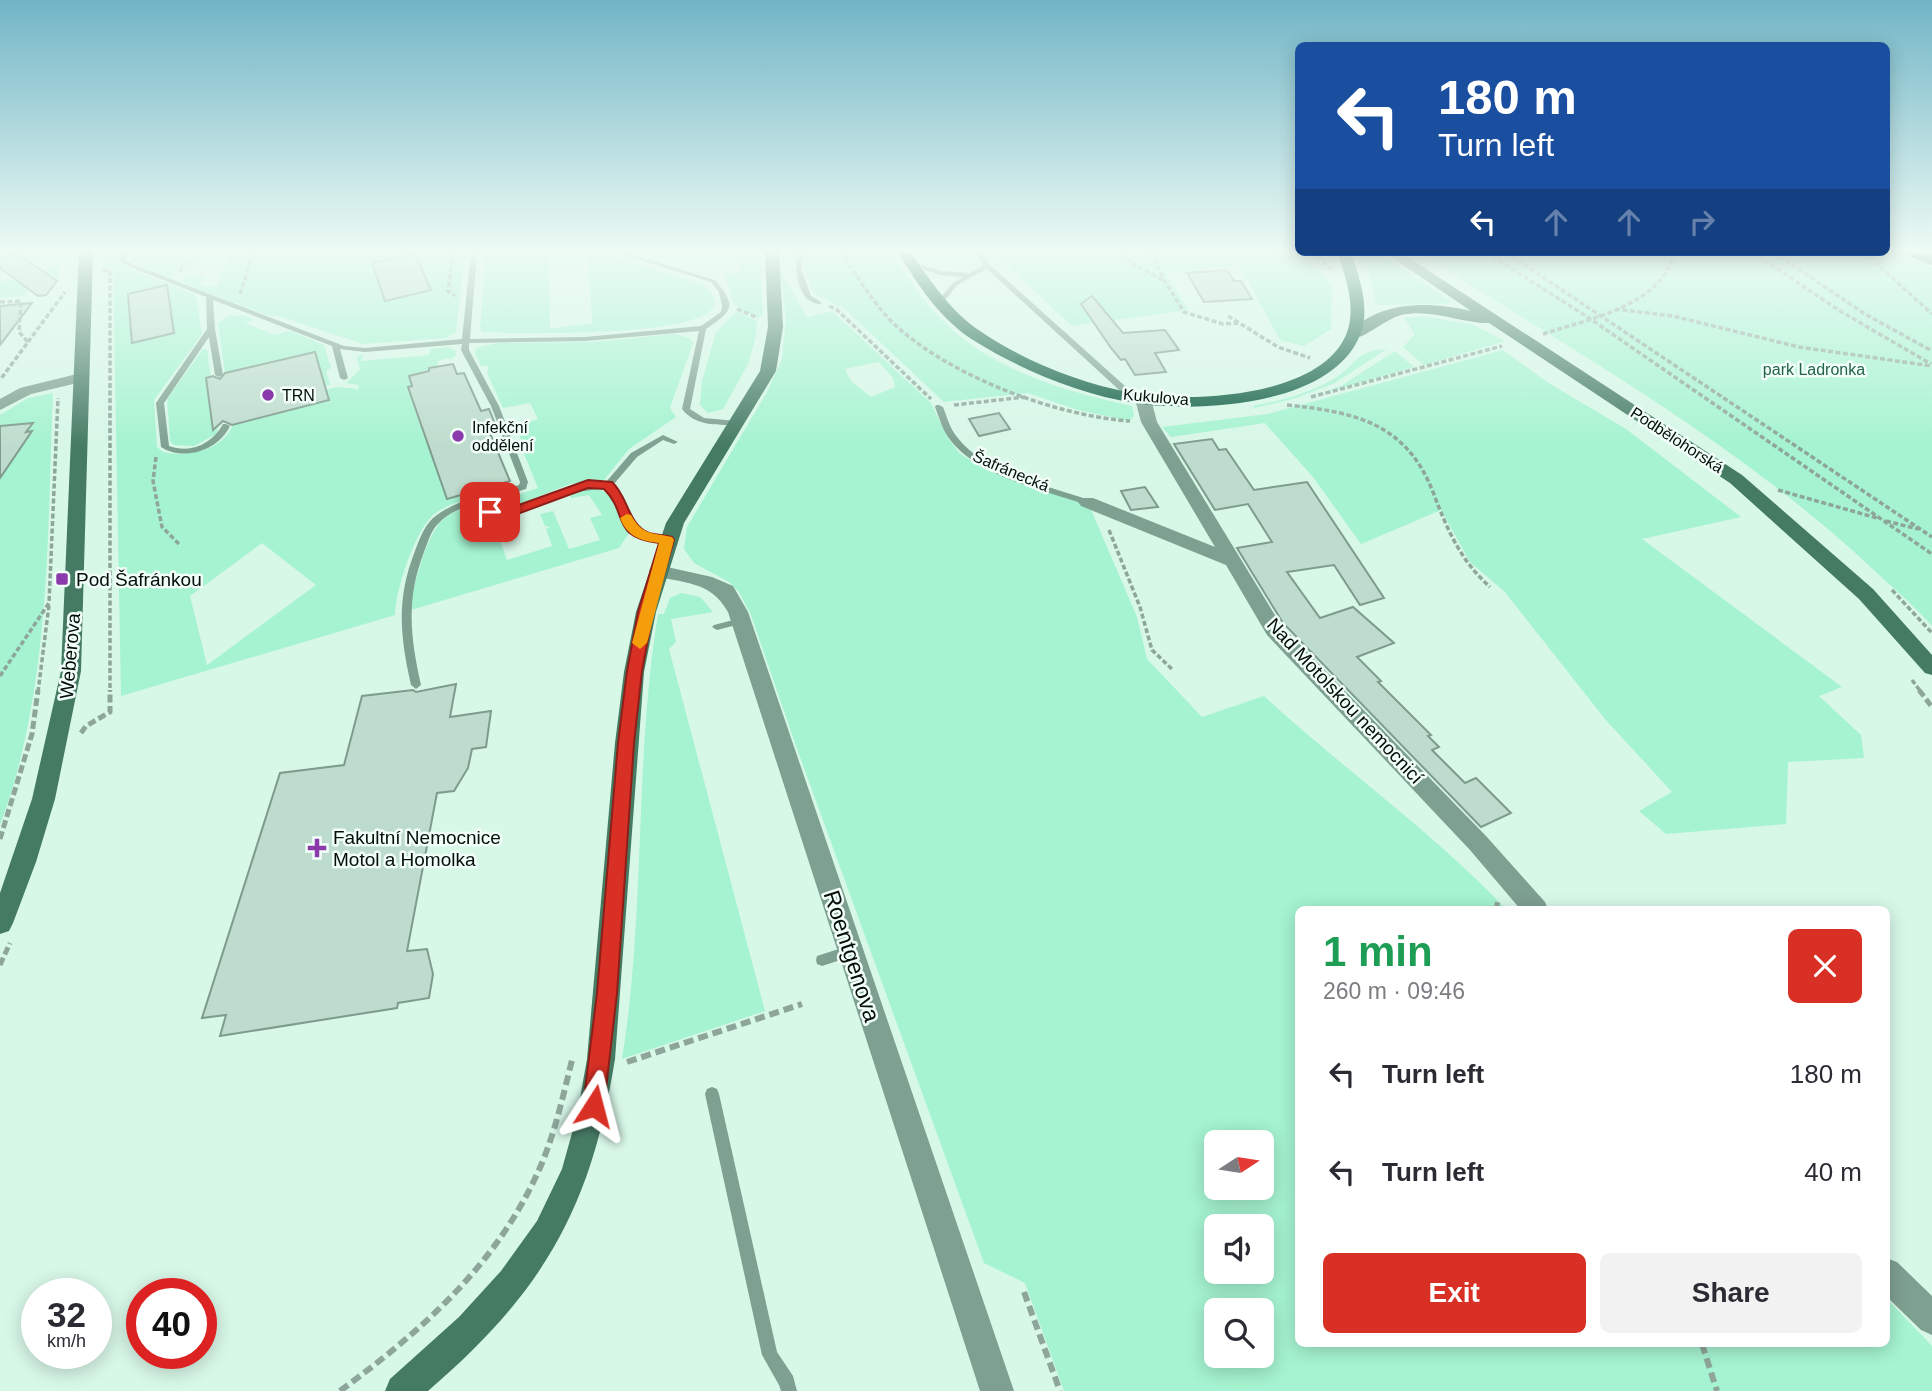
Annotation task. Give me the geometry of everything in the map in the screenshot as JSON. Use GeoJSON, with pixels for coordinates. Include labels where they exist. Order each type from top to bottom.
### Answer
{"type":"FeatureCollection","features":[{"type":"Feature","properties":{"kind":"main road","name":"Kukulova"},"geometry":{"type":"LineString","coordinates":[[955,317],[974,334],[1040,369],[1074,382],[1138,398],[1207,401],[1245,396],[1296,383],[1330,365],[1353,336]]}},
{"type":"Feature","properties":{"kind":"main road"},"geometry":{"type":"LineString","coordinates":[[1353,336],[1354,317]]}},
{"type":"Feature","properties":{"kind":"street","name":"Weberova"},"geometry":{"type":"LineString","coordinates":[[0,923],[14,891],[51,773],[71,671],[83,317]]}},
{"type":"Feature","properties":{"kind":"street"},"geometry":{"type":"LineString","coordinates":[[402,1391],[445,1356],[499,1298],[531,1256],[562,1205],[579,1162],[594,1106],[601,1059],[634,671],[646,612],[667,540],[675,523],[768,371],[774,351],[776,317]]}},
{"type":"Feature","properties":{"kind":"street"},"geometry":{"type":"LineString","coordinates":[[1353,336],[1368,322],[1379,317]]}},
{"type":"Feature","properties":{"kind":"street"},"geometry":{"type":"LineString","coordinates":[[1479,317],[1501,323]]}},
{"type":"Feature","properties":{"kind":"street","name":"Podbělohorská"},"geometry":{"type":"LineString","coordinates":[[1492,317],[1736,479],[1866,594],[1932,668]]}},
{"type":"Feature","properties":{"kind":"street"},"geometry":{"type":"LineString","coordinates":[[0,405],[26,391],[81,378]]}},
{"type":"Feature","properties":{"kind":"street","name":"Nad Motolskou nemocnicí"},"geometry":{"type":"LineString","coordinates":[[1138,398],[1149,422],[1274,630],[1478,843],[1533,906]]}},
{"type":"Feature","properties":{"kind":"street","name":"Šafránecká"},"geometry":{"type":"LineString","coordinates":[[1087,502],[1232,561]]}},
{"type":"Feature","properties":{"kind":"street","name":"Roentgenova"},"geometry":{"type":"LineString","coordinates":[[658,571],[705,581],[726,591],[729,624],[851,951],[997,1391]]}},
{"type":"Feature","properties":{"kind":"street"},"geometry":{"type":"LineString","coordinates":[[1890,1277],[1932,1319]]}},
{"type":"Feature","properties":{"kind":"lane"},"geometry":{"type":"LineString","coordinates":[[210,317],[219,375]]}},
{"type":"Feature","properties":{"kind":"lane"},"geometry":{"type":"LineString","coordinates":[[265,317],[335,344],[365,350],[467,341],[585,339],[703,328],[718,317]]}},
{"type":"Feature","properties":{"kind":"lane"},"geometry":{"type":"LineString","coordinates":[[416,685],[404,599],[419,551],[431,524],[442,514],[523,487],[524,482],[495,406],[465,350],[469,317]]}},
{"type":"Feature","properties":{"kind":"lane","name":"Nad Motolskou nemocnicí"},"geometry":{"type":"LineString","coordinates":[[1046,317],[1138,398]]}},
{"type":"Feature","properties":{"kind":"lane"},"geometry":{"type":"LineString","coordinates":[[703,328],[686,409],[692,417],[699,419],[737,423]]}},
{"type":"Feature","properties":{"kind":"lane"},"geometry":{"type":"LineString","coordinates":[[211,329],[160,403],[163,440],[165,447],[172,450],[199,448],[217,439],[225,432],[226,426]]}},
{"type":"Feature","properties":{"kind":"lane"},"geometry":{"type":"LineString","coordinates":[[335,344],[344,378]]}},
{"type":"Feature","properties":{"kind":"lane","name":"Šafránecká"},"geometry":{"type":"LineString","coordinates":[[939,407],[952,438],[965,452],[993,467],[1087,502]]}},
{"type":"Feature","properties":{"kind":"lane"},"geometry":{"type":"LineString","coordinates":[[608,485],[634,455],[663,437],[674,442]]}},
{"type":"Feature","properties":{"kind":"lane"},"geometry":{"type":"LineString","coordinates":[[486,499],[490,512],[496,516],[588,484],[608,485],[614,490],[631,528],[646,537],[667,540]]}},
{"type":"Feature","properties":{"kind":"lane"},"geometry":{"type":"LineString","coordinates":[[822,960],[851,951]]}},
{"type":"Feature","properties":{"kind":"lane"},"geometry":{"type":"LineString","coordinates":[[712,1094],[770,1355],[787,1382],[789,1391]]}},
{"type":"Feature","properties":{"kind":"path"},"geometry":{"type":"LineString","coordinates":[[20,317],[19,332],[28,342]]}},
{"type":"Feature","properties":{"kind":"path"},"geometry":{"type":"LineString","coordinates":[[0,380],[47,317]]}},
{"type":"Feature","properties":{"kind":"path"},"geometry":{"type":"LineString","coordinates":[[844,317],[939,407],[1026,396]]}},
{"type":"Feature","properties":{"kind":"path"},"geometry":{"type":"LineString","coordinates":[[888,317],[903,331],[941,356],[1026,396],[1098,419],[1134,421]]}},
{"type":"Feature","properties":{"kind":"path"},"geometry":{"type":"LineString","coordinates":[[1200,317],[1223,324],[1238,323]]}},
{"type":"Feature","properties":{"kind":"path"},"geometry":{"type":"LineString","coordinates":[[1229,317],[1279,347],[1330,365]]}},
{"type":"Feature","properties":{"kind":"path"},"geometry":{"type":"LineString","coordinates":[[1536,336],[1592,317]]}},
{"type":"Feature","properties":{"kind":"path"},"geometry":{"type":"LineString","coordinates":[[1605,317],[1923,531]]}},
{"type":"Feature","properties":{"kind":"path"},"geometry":{"type":"LineString","coordinates":[[1677,317],[1813,349],[1932,365]]}},
{"type":"Feature","properties":{"kind":"path"},"geometry":{"type":"LineString","coordinates":[[1850,317],[1932,365]]}},
{"type":"Feature","properties":{"kind":"path"},"geometry":{"type":"LineString","coordinates":[[1870,317],[1932,351]]}},
{"type":"Feature","properties":{"kind":"path"},"geometry":{"type":"LineString","coordinates":[[1589,318],[1932,554]]}},
{"type":"Feature","properties":{"kind":"path"},"geometry":{"type":"LineString","coordinates":[[1490,587],[1461,558],[1416,458],[1404,442],[1392,433],[1345,414],[1279,405],[1506,345]]}},
{"type":"Feature","properties":{"kind":"path"},"geometry":{"type":"LineString","coordinates":[[0,839],[32,734],[49,603],[58,389]]}},
{"type":"Feature","properties":{"kind":"path"},"geometry":{"type":"LineString","coordinates":[[163,440],[154,463],[153,481],[162,527],[180,545]]}},
{"type":"Feature","properties":{"kind":"path"},"geometry":{"type":"LineString","coordinates":[[1778,490],[1932,535]]}},
{"type":"Feature","properties":{"kind":"path"},"geometry":{"type":"LineString","coordinates":[[1112,511],[1107,526],[1140,607],[1152,650],[1173,670]]}},
{"type":"Feature","properties":{"kind":"path"},"geometry":{"type":"LineString","coordinates":[[0,676],[49,603]]}},
{"type":"Feature","properties":{"kind":"path"},"geometry":{"type":"LineString","coordinates":[[1905,671],[1932,707]]}},
{"type":"Feature","properties":{"kind":"path"},"geometry":{"type":"LineString","coordinates":[[627,1062],[802,1004]]}},
{"type":"Feature","properties":{"kind":"path"},"geometry":{"type":"LineString","coordinates":[[340,1391],[388,1357],[479,1272],[525,1204],[547,1153],[572,1060]]}},
{"type":"Feature","properties":{"kind":"path"},"geometry":{"type":"LineString","coordinates":[[1024,1292],[1060,1391]]}},
{"type":"Feature","properties":{"kind":"path"},"geometry":{"type":"LineString","coordinates":[[1703,1347],[1717,1391]]}},
{"type":"Feature","properties":{"kind":"green space"},"geometry":{"type":"Polygon","coordinates":[[[114,317],[130,317],[132,343],[174,333],[172,317],[199,317],[202,334],[154,400],[157,447],[172,454],[193,453],[213,446],[229,433],[233,424],[328,400],[325,390],[336,387],[358,389],[359,385],[346,383],[360,370],[357,357],[363,354],[361,361],[429,355],[431,349],[447,347],[455,350],[456,355],[451,360],[437,361],[438,366],[409,376],[411,382],[430,381],[408,387],[447,499],[471,492],[472,497],[442,509],[426,523],[407,562],[398,592],[395,615],[121,696],[114,317]],[[262,543],[190,596],[207,665],[316,585],[262,543]]]}},
{"type":"Feature","properties":{"kind":"green space"},"geometry":{"type":"Polygon","coordinates":[[[227,317],[247,317],[254,320],[245,323],[274,335],[290,331],[324,345],[331,368],[326,371],[330,385],[324,386],[315,352],[225,373],[218,323],[227,317]]]}},
{"type":"Feature","properties":{"kind":"green space"},"geometry":{"type":"Polygon","coordinates":[[[281,317],[458,317],[456,332],[446,338],[363,344],[281,317]]]}},
{"type":"Feature","properties":{"kind":"green space"},"geometry":{"type":"Polygon","coordinates":[[[481,317],[550,317],[550,329],[592,323],[592,317],[701,317],[670,325],[580,333],[483,332],[480,329],[481,317]]]}},
{"type":"Feature","properties":{"kind":"green space"},"geometry":{"type":"Polygon","coordinates":[[[731,317],[749,317],[757,321],[748,364],[723,409],[708,413],[700,405],[702,381],[716,332],[731,317]]]}},
{"type":"Feature","properties":{"kind":"green space"},"geometry":{"type":"Polygon","coordinates":[[[786,317],[838,317],[931,403],[948,438],[959,453],[986,470],[1089,505],[1137,617],[1147,659],[1202,717],[1264,696],[1449,854],[1503,906],[1295,906],[1295,1347],[1890,1347],[1890,1302],[1932,1346],[1932,1391],[1064,1391],[1025,1283],[984,1263],[751,615],[739,592],[729,582],[694,563],[684,549],[687,527],[767,392],[782,359],[786,317]],[[879,362],[845,369],[851,381],[871,397],[895,387],[893,378],[879,362]]]}},
{"type":"Feature","properties":{"kind":"green space"},"geometry":{"type":"Polygon","coordinates":[[[853,317],[939,317],[970,344],[1013,369],[1060,387],[1132,406],[1134,415],[1130,421],[1078,410],[1028,393],[944,402],[853,317]]]}},
{"type":"Feature","properties":{"kind":"green space"},"geometry":{"type":"Polygon","coordinates":[[[1062,317],[1138,317],[1072,326],[1062,317]]]}},
{"type":"Feature","properties":{"kind":"green space"},"geometry":{"type":"Polygon","coordinates":[[[1268,317],[1331,317],[1331,329],[1304,346],[1280,340],[1268,317]]]}},
{"type":"Feature","properties":{"kind":"green space"},"geometry":{"type":"Polygon","coordinates":[[[1428,317],[1471,324],[1505,341],[1424,365],[1403,347],[1415,334],[1404,318],[1428,317]]]}},
{"type":"Feature","properties":{"kind":"green space","name":"park Ladronka"},"geometry":{"type":"Polygon","coordinates":[[[1522,317],[1932,317],[1932,626],[1863,560],[1759,474],[1591,360],[1522,317]]]}},
{"type":"Feature","properties":{"kind":"green space"},"geometry":{"type":"Polygon","coordinates":[[[674,334],[690,338],[693,343],[670,408],[676,417],[629,449],[603,481],[570,484],[512,507],[503,506],[505,499],[538,488],[523,451],[518,426],[538,419],[530,403],[503,408],[487,373],[489,366],[481,366],[475,353],[476,348],[497,343],[593,342],[674,334]]]}},
{"type":"Feature","properties":{"kind":"green space"},"geometry":{"type":"Polygon","coordinates":[[[203,349],[207,349],[211,377],[206,378],[213,429],[218,428],[216,434],[194,446],[174,445],[170,441],[167,399],[203,349]]]}},
{"type":"Feature","properties":{"kind":"green space"},"geometry":{"type":"Polygon","coordinates":[[[1387,349],[1335,383],[1296,398],[1254,408],[1253,406],[1313,389],[1332,380],[1362,356],[1387,349]]]}},
{"type":"Feature","properties":{"kind":"green space"},"geometry":{"type":"Polygon","coordinates":[[[1503,350],[1547,382],[1626,429],[1741,517],[1642,539],[1842,687],[1819,696],[1861,735],[1864,758],[1788,762],[1786,824],[1666,834],[1639,811],[1672,792],[1605,719],[1505,592],[1470,562],[1441,510],[1361,544],[1313,477],[1265,423],[1171,437],[1162,427],[1267,414],[1503,350]]]}},
{"type":"Feature","properties":{"kind":"green space"},"geometry":{"type":"Polygon","coordinates":[[[1395,351],[1414,367],[1321,394],[1341,386],[1395,351]]]}},
{"type":"Feature","properties":{"kind":"green space"},"geometry":{"type":"Polygon","coordinates":[[[53,393],[47,557],[38,666],[17,773],[0,825],[0,473],[4,473],[33,432],[27,432],[32,423],[0,426],[0,415],[28,398],[53,393]]]}},
{"type":"Feature","properties":{"kind":"green space"},"geometry":{"type":"Polygon","coordinates":[[[601,490],[610,496],[629,533],[619,548],[411,610],[414,588],[427,546],[446,517],[478,505],[486,530],[495,527],[507,560],[552,546],[546,529],[551,527],[545,526],[540,514],[553,511],[569,549],[600,540],[590,518],[602,515],[589,495],[571,498],[570,492],[601,490]]]}},
{"type":"Feature","properties":{"kind":"green space"},"geometry":{"type":"Polygon","coordinates":[[[681,593],[700,597],[713,612],[671,619],[676,642],[669,649],[765,1011],[622,1059],[634,948],[642,781],[651,669],[658,614],[664,614],[670,598],[681,593]]]}},
{"type":"Feature","properties":{"kind":"building"},"geometry":{"type":"Polygon","coordinates":[[[0,317],[21,317],[0,345],[0,317]]]}},
{"type":"Feature","properties":{"kind":"building"},"geometry":{"type":"Polygon","coordinates":[[[130,317],[172,317],[174,333],[132,343],[130,317]]]}},
{"type":"Feature","properties":{"kind":"building"},"geometry":{"type":"Polygon","coordinates":[[[1090,317],[1110,317],[1123,333],[1165,330],[1179,350],[1155,353],[1166,372],[1135,375],[1125,359],[1121,360],[1090,317]]]}},
{"type":"Feature","properties":{"kind":"building","name":"TRN"},"geometry":{"type":"Polygon","coordinates":[[[315,352],[329,400],[232,425],[223,421],[213,430],[206,378],[213,376],[220,379],[225,373],[315,352]]]}},
{"type":"Feature","properties":{"kind":"building","name":"Infekční oddělení"},"geometry":{"type":"Polygon","coordinates":[[[453,364],[457,374],[464,373],[481,411],[489,409],[497,429],[489,431],[510,481],[447,499],[408,387],[412,386],[409,376],[429,371],[429,368],[453,364]]]}},
{"type":"Feature","properties":{"kind":"building"},"geometry":{"type":"Polygon","coordinates":[[[999,413],[1010,429],[979,436],[969,419],[999,413]]]}},
{"type":"Feature","properties":{"kind":"building"},"geometry":{"type":"Polygon","coordinates":[[[33,423],[26,432],[32,431],[0,478],[0,426],[33,423]]]}},
{"type":"Feature","properties":{"kind":"building"},"geometry":{"type":"Polygon","coordinates":[[[1212,439],[1219,450],[1226,449],[1254,490],[1307,482],[1384,598],[1360,605],[1334,565],[1287,572],[1320,618],[1353,607],[1394,643],[1357,657],[1431,735],[1428,736],[1439,747],[1432,750],[1465,783],[1476,778],[1511,813],[1481,827],[1283,623],[1237,548],[1272,542],[1248,504],[1215,510],[1174,444],[1212,439]]]}},
{"type":"Feature","properties":{"kind":"building"},"geometry":{"type":"Polygon","coordinates":[[[1145,487],[1158,507],[1131,510],[1121,491],[1145,487]]]}},
{"type":"Feature","properties":{"kind":"building"},"geometry":{"type":"Polygon","coordinates":[[[456,684],[450,717],[491,711],[486,747],[472,749],[468,768],[454,791],[437,793],[407,951],[427,949],[433,974],[429,998],[398,1003],[397,1008],[220,1036],[226,1015],[202,1018],[280,773],[344,765],[362,696],[413,690],[416,692],[456,684]]]}},
{"type":"Feature","properties":{"kind":"slow traffic"},"geometry":{"type":"LineString","coordinates":[[627,518],[631,528],[646,537],[667,540],[640,643]]}},
{"type":"Feature","properties":{"kind":"place","name":"TRN"},"geometry":{"type":"Point","coordinates":[268,395]}},
{"type":"Feature","properties":{"kind":"place","name":"Infekční oddělení"},"geometry":{"type":"Point","coordinates":[458,436]}},
{"type":"Feature","properties":{"kind":"place","name":"Pod Šafránkou"},"geometry":{"type":"Point","coordinates":[62,579]}},
{"type":"Feature","properties":{"kind":"place","name":"Fakultní Nemocnice Motol a Homolka"},"geometry":{"type":"Point","coordinates":[317,848]}},
{"type":"Feature","properties":{"kind":"route"},"geometry":{"type":"LineString","coordinates":[[490,512],[496,516],[504,515],[588,484],[608,485],[614,490],[631,528],[646,537],[667,540],[646,612],[634,671],[601,1059],[594,1106]]}}]}
